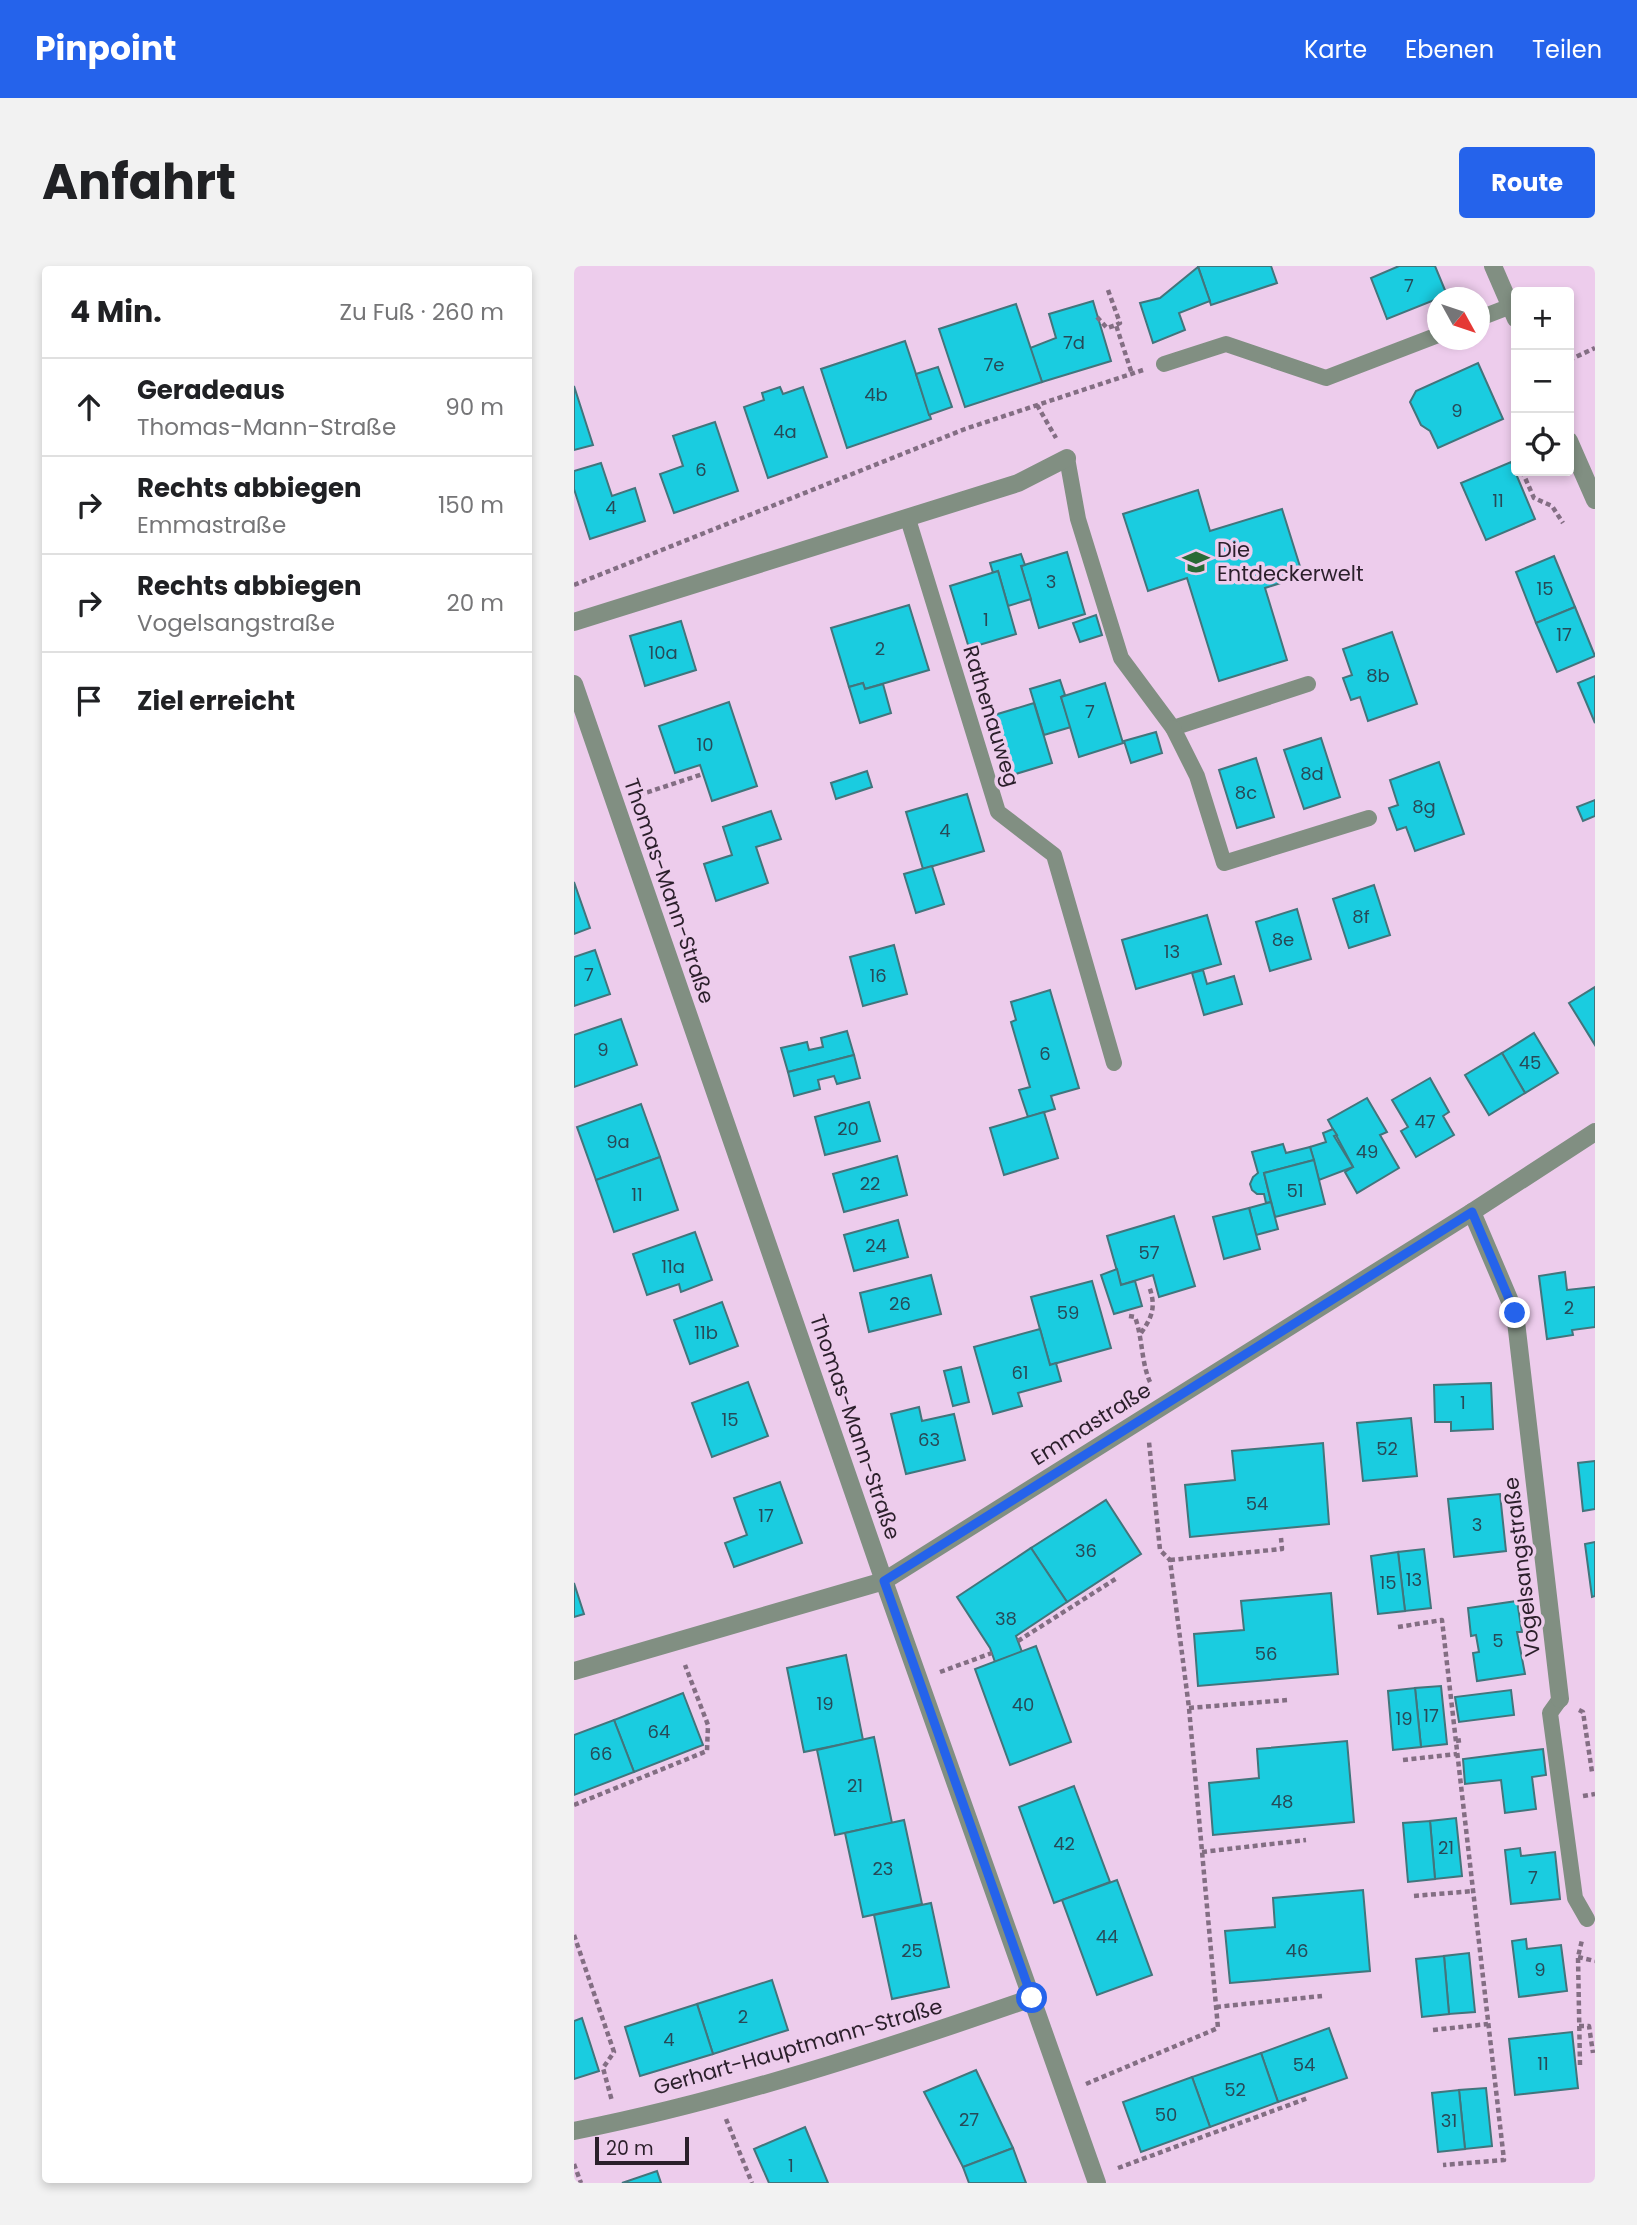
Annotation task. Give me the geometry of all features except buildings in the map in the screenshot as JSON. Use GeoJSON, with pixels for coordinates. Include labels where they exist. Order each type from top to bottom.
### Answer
{"type":"FeatureCollection","features":[{"type":"Feature","properties":{"kind":"street"},"geometry":{"type":"LineString","coordinates":[[1493,266],[1511,305]]}},
{"type":"Feature","properties":{"kind":"street"},"geometry":{"type":"LineString","coordinates":[[1574,452],[1595,500]]}},
{"type":"Feature","properties":{"kind":"street"},"geometry":{"type":"LineString","coordinates":[[574,622],[1018,483],[1068,458]]}},
{"type":"Feature","properties":{"kind":"street","name":"Thomas-Mann-Straße"},"geometry":{"type":"LineString","coordinates":[[574,684],[884,1581],[1096,2180]]}},
{"type":"Feature","properties":{"kind":"street","name":"Emmastraße"},"geometry":{"type":"LineString","coordinates":[[574,1671],[884,1581],[1595,1132]]}},
{"type":"Feature","properties":{"kind":"street","name":"Vogelsangstraße"},"geometry":{"type":"LineString","coordinates":[[1472,1212],[1515,1313],[1560,1699]]}},
{"type":"Feature","properties":{"kind":"street","name":"Gerhart-Hauptmann-Straße"},"geometry":{"type":"LineString","coordinates":[[574,2131],[716,2097],[876,2053],[1032,1998]]}},
{"type":"Feature","properties":{"kind":"lane"},"geometry":{"type":"LineString","coordinates":[[1490,316],[1511,313]]}},
{"type":"Feature","properties":{"kind":"lane"},"geometry":{"type":"LineString","coordinates":[[1164,364],[1226,344],[1326,378],[1427,339]]}},
{"type":"Feature","properties":{"kind":"lane"},"geometry":{"type":"LineString","coordinates":[[1068,458],[1078,519],[1121,658],[1173,729],[1197,776],[1224,863],[1369,818]]}},
{"type":"Feature","properties":{"kind":"lane","name":"Rathenauweg"},"geometry":{"type":"LineString","coordinates":[[908,519],[998,811],[1054,855],[1114,1063]]}},
{"type":"Feature","properties":{"kind":"lane"},"geometry":{"type":"LineString","coordinates":[[1173,729],[1308,684]]}},
{"type":"Feature","properties":{"kind":"lane","name":"Vogelsangstraße"},"geometry":{"type":"LineString","coordinates":[[1560,1699],[1550,1713],[1575,1898],[1587,1919]]}},
{"type":"Feature","properties":{"kind":"path"},"geometry":{"type":"LineString","coordinates":[[1097,317],[1107,328],[1120,323],[1108,290]]}},
{"type":"Feature","properties":{"kind":"path"},"geometry":{"type":"LineString","coordinates":[[1116,325],[1132,374]]}},
{"type":"Feature","properties":{"kind":"path"},"geometry":{"type":"LineString","coordinates":[[1574,358],[1595,348]]}},
{"type":"Feature","properties":{"kind":"path"},"geometry":{"type":"LineString","coordinates":[[574,585],[965,429],[1164,364]]}},
{"type":"Feature","properties":{"kind":"path"},"geometry":{"type":"LineString","coordinates":[[1037,405],[1068,458]]}},
{"type":"Feature","properties":{"kind":"path"},"geometry":{"type":"LineString","coordinates":[[1524,476],[1534,498],[1552,506],[1563,523]]}},
{"type":"Feature","properties":{"kind":"path"},"geometry":{"type":"LineString","coordinates":[[615,804],[703,774]]}},
{"type":"Feature","properties":{"kind":"path"},"geometry":{"type":"LineString","coordinates":[[1141,1334],[1153,1315],[1154,1301],[1149,1286]]}},
{"type":"Feature","properties":{"kind":"path"},"geometry":{"type":"LineString","coordinates":[[1129,1316],[1135,1317],[1141,1334],[1146,1373],[1162,1406]]}},
{"type":"Feature","properties":{"kind":"path"},"geometry":{"type":"LineString","coordinates":[[1065,2093],[1218,2028],[1189,1708],[1170,1560],[1160,1550],[1151,1450],[1143,1418]]}},
{"type":"Feature","properties":{"kind":"path"},"geometry":{"type":"LineString","coordinates":[[1170,1560],[1282,1549],[1281,1538]]}},
{"type":"Feature","properties":{"kind":"path"},"geometry":{"type":"LineString","coordinates":[[1018,1641],[1117,1577]]}},
{"type":"Feature","properties":{"kind":"path"},"geometry":{"type":"LineString","coordinates":[[1398,1627],[1442,1620],[1504,2160],[1443,2165]]}},
{"type":"Feature","properties":{"kind":"path"},"geometry":{"type":"LineString","coordinates":[[574,1805],[708,1751],[708,1725],[677,1641]]}},
{"type":"Feature","properties":{"kind":"path"},"geometry":{"type":"LineString","coordinates":[[919,1679],[992,1653]]}},
{"type":"Feature","properties":{"kind":"path"},"geometry":{"type":"LineString","coordinates":[[1560,1699],[1583,1712],[1592,1772]]}},
{"type":"Feature","properties":{"kind":"path"},"geometry":{"type":"LineString","coordinates":[[1189,1708],[1287,1700]]}},
{"type":"Feature","properties":{"kind":"path"},"geometry":{"type":"LineString","coordinates":[[1456,1741],[1463,1740]]}},
{"type":"Feature","properties":{"kind":"path"},"geometry":{"type":"LineString","coordinates":[[1403,1760],[1457,1754]]}},
{"type":"Feature","properties":{"kind":"path"},"geometry":{"type":"LineString","coordinates":[[1202,1852],[1306,1840]]}},
{"type":"Feature","properties":{"kind":"path"},"geometry":{"type":"LineString","coordinates":[[1414,1896],[1473,1891]]}},
{"type":"Feature","properties":{"kind":"path"},"geometry":{"type":"LineString","coordinates":[[1580,2065],[1578,1957],[1587,1919]]}},
{"type":"Feature","properties":{"kind":"path"},"geometry":{"type":"LineString","coordinates":[[574,1935],[614,2052],[603,2068]]}},
{"type":"Feature","properties":{"kind":"path"},"geometry":{"type":"LineString","coordinates":[[1578,1957],[1595,1961]]}},
{"type":"Feature","properties":{"kind":"path"},"geometry":{"type":"LineString","coordinates":[[1216,2007],[1322,1996]]}},
{"type":"Feature","properties":{"kind":"path"},"geometry":{"type":"LineString","coordinates":[[1433,2030],[1488,2024]]}},
{"type":"Feature","properties":{"kind":"path"},"geometry":{"type":"LineString","coordinates":[[1579,2026],[1589,2025],[1593,2053]]}},
{"type":"Feature","properties":{"kind":"path"},"geometry":{"type":"LineString","coordinates":[[716,2097],[752,2183]]}},
{"type":"Feature","properties":{"kind":"path"},"geometry":{"type":"LineString","coordinates":[[1096,2180],[1308,2098]]}},
{"type":"Feature","properties":{"kind":"path"},"geometry":{"type":"LineString","coordinates":[[574,2164],[581,2183]]}},
{"type":"Feature","properties":{"kind":"place","name":"Die Entdeckerwelt"},"geometry":{"type":"Point","coordinates":[1196,562]}},
{"type":"Feature","properties":{"kind":"route"},"geometry":{"type":"LineString","coordinates":[[1032,1998],[884,1581],[1472,1212],[1515,1313]]}}]}
